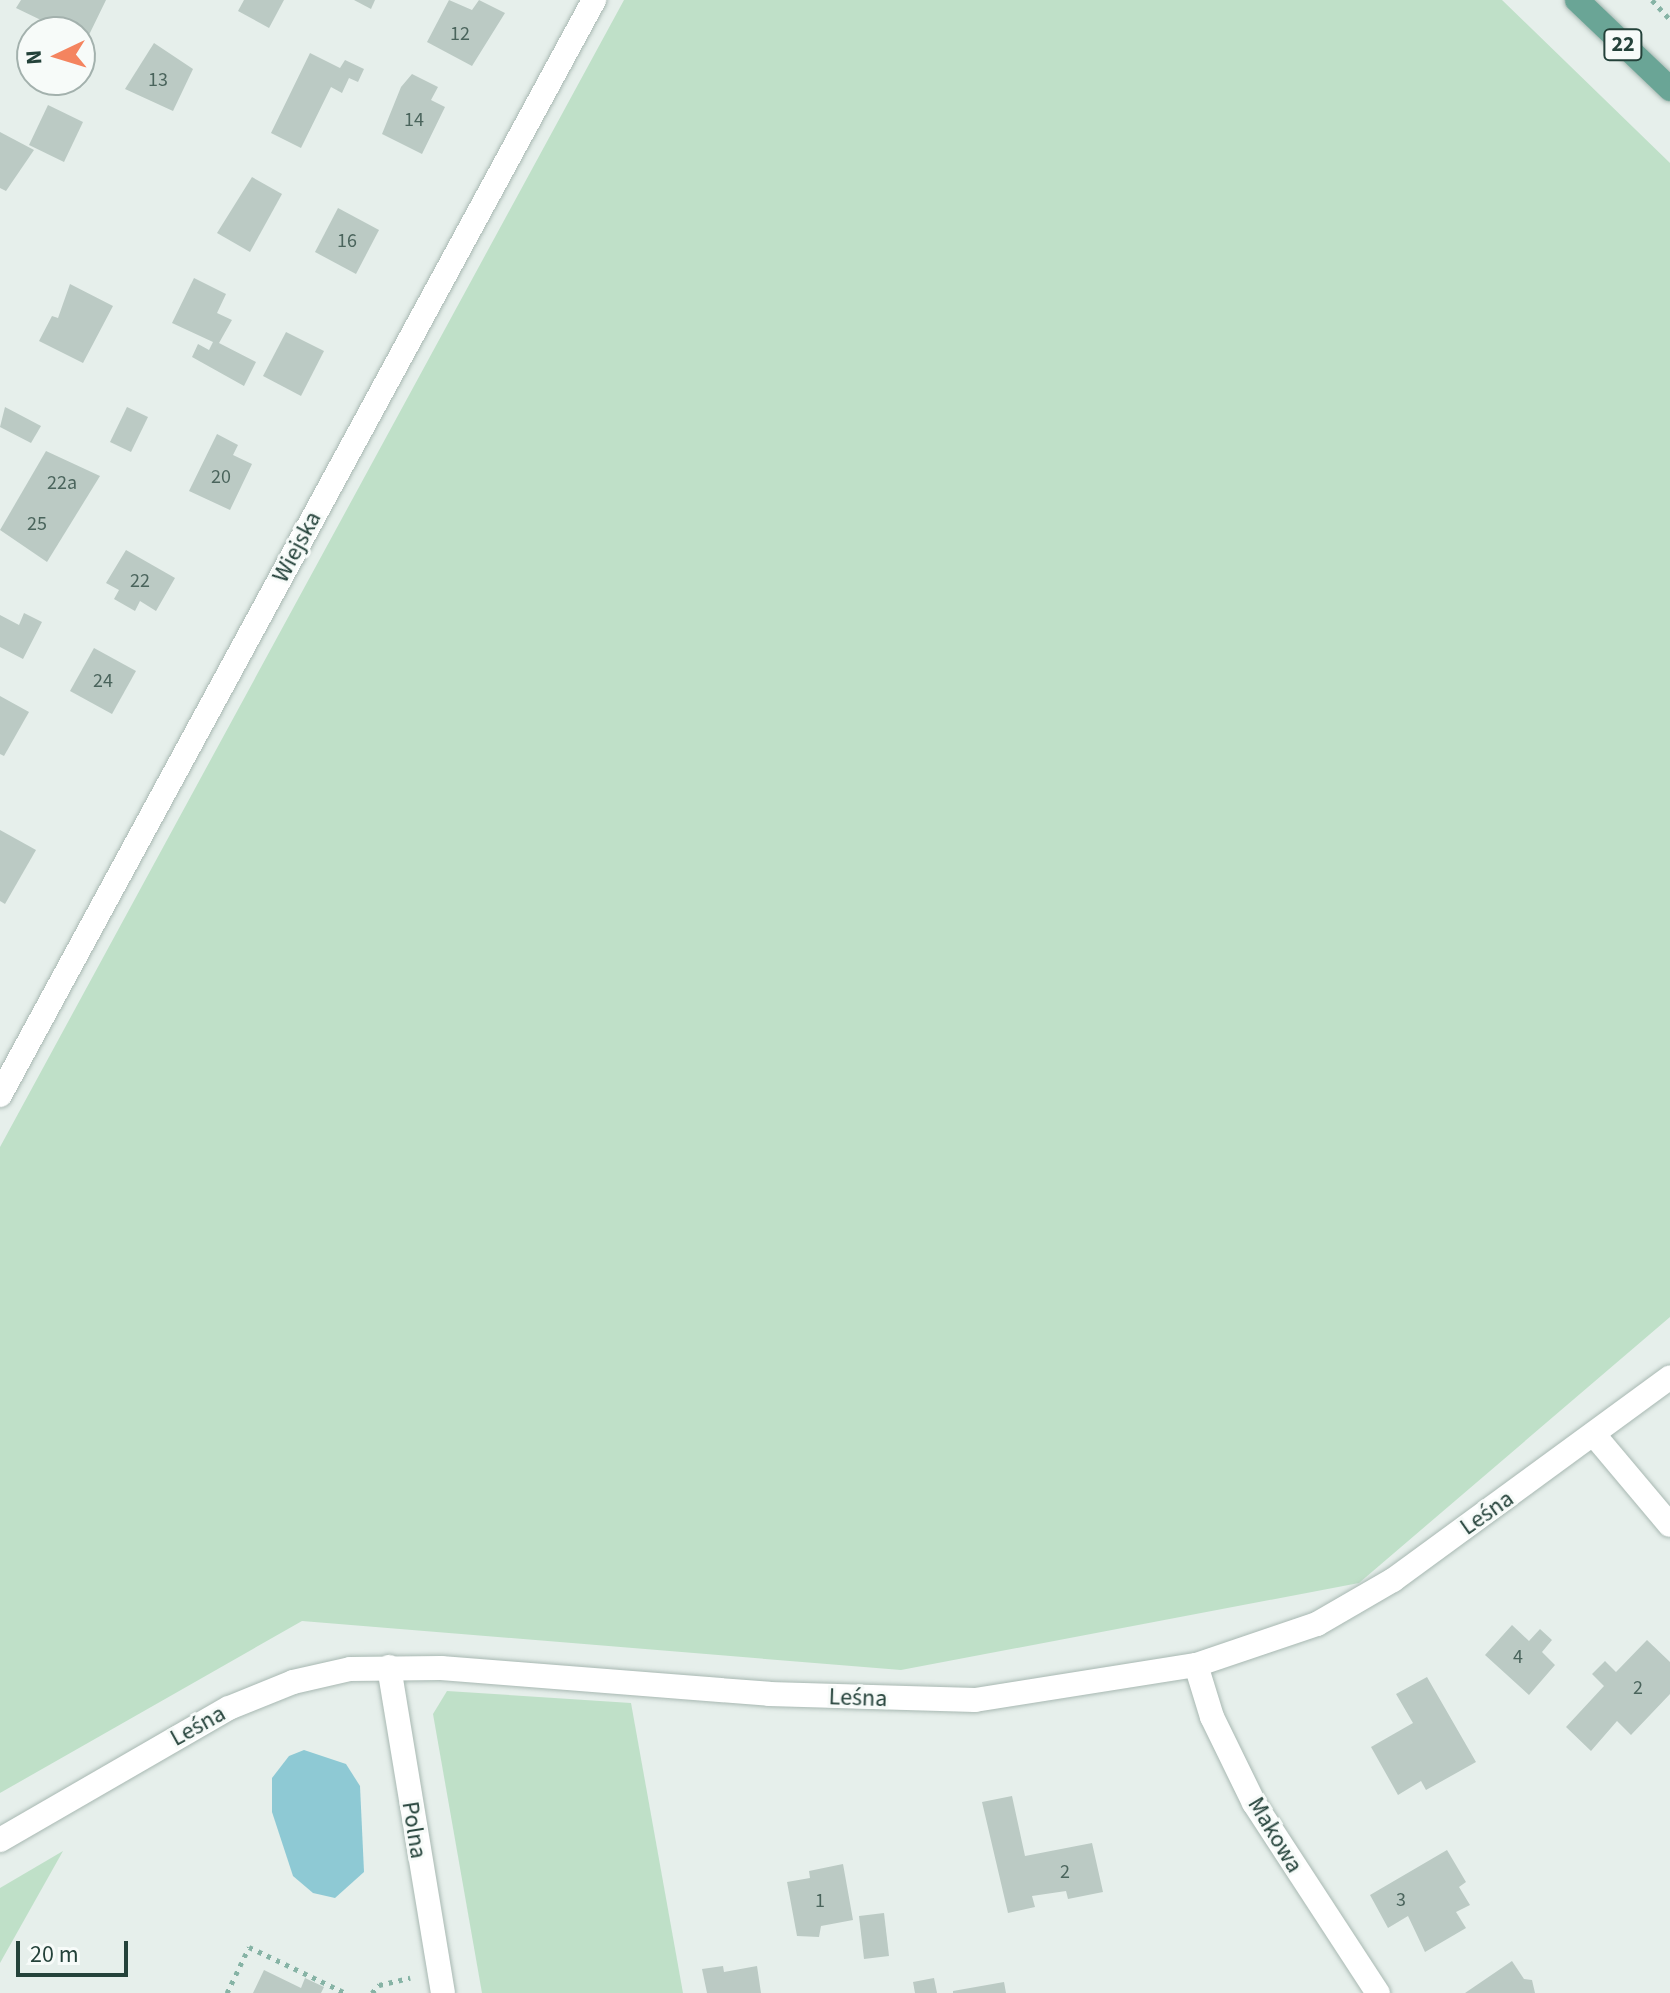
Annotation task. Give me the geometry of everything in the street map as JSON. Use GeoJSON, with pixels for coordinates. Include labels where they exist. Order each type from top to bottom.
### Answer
{"type":"FeatureCollection","features":[{"type":"Feature","properties":{"kind":"main road","name":"22"},"geometry":{"type":"LineString","coordinates":[[1577,0],[1670,89]]}},
{"type":"Feature","properties":{"kind":"street","name":"Wiejska"},"geometry":{"type":"LineString","coordinates":[[0,1095],[594,0]]}},
{"type":"Feature","properties":{"kind":"street","name":"Leśna"},"geometry":{"type":"LineString","coordinates":[[0,1840],[229,1708],[293,1682],[389,1667],[769,1694],[975,1700],[1196,1665],[1317,1624],[1393,1580],[1595,1436],[1670,1377]]}},
{"type":"Feature","properties":{"kind":"street"},"geometry":{"type":"LineString","coordinates":[[1595,1436],[1670,1525]]}},
{"type":"Feature","properties":{"kind":"street","name":"Makowa"},"geometry":{"type":"LineString","coordinates":[[1196,1665],[1212,1717],[1254,1803],[1378,1993]]}},
{"type":"Feature","properties":{"kind":"street","name":"Polna"},"geometry":{"type":"LineString","coordinates":[[389,1667],[443,1993]]}},
{"type":"Feature","properties":{"kind":"path"},"geometry":{"type":"LineString","coordinates":[[1652,0],[1670,19]]}},
{"type":"Feature","properties":{"kind":"path"},"geometry":{"type":"LineString","coordinates":[[227,1993],[249,1947],[346,1993]]}},
{"type":"Feature","properties":{"kind":"path"},"geometry":{"type":"LineString","coordinates":[[372,1993],[379,1985],[417,1977]]}},
{"type":"Feature","properties":{"kind":"green space"},"geometry":{"type":"Polygon","coordinates":[[[624,0],[1502,0],[1670,163],[1670,1317],[1359,1583],[901,1670],[302,1621],[0,1793],[0,1147],[624,0]]]}},
{"type":"Feature","properties":{"kind":"green space"},"geometry":{"type":"Polygon","coordinates":[[[447,1691],[631,1703],[683,1993],[482,1993],[433,1714],[447,1691]]]}},
{"type":"Feature","properties":{"kind":"green space"},"geometry":{"type":"Polygon","coordinates":[[[63,1851],[0,1963],[0,1888],[63,1851]]]}},
{"type":"Feature","properties":{"kind":"water"},"geometry":{"type":"Polygon","coordinates":[[[304,1750],[346,1764],[360,1786],[364,1872],[335,1898],[313,1893],[293,1876],[272,1812],[272,1778],[289,1756],[304,1750]]]}},
{"type":"Feature","properties":{"kind":"building"},"geometry":{"type":"Polygon","coordinates":[[[21,0],[106,0],[96,21],[96,16],[33,16],[16,8],[21,0]]]}},
{"type":"Feature","properties":{"kind":"building"},"geometry":{"type":"Polygon","coordinates":[[[244,0],[284,0],[269,28],[238,11],[244,0]]]}},
{"type":"Feature","properties":{"kind":"building"},"geometry":{"type":"Polygon","coordinates":[[[354,0],[375,0],[371,9],[354,0]]]}},
{"type":"Feature","properties":{"kind":"building"},"geometry":{"type":"Polygon","coordinates":[[[449,0],[472,10],[479,0],[505,13],[472,66],[427,42],[449,0]]]}},
{"type":"Feature","properties":{"kind":"building"},"geometry":{"type":"Polygon","coordinates":[[[154,43],[193,69],[173,111],[125,89],[154,43]]]}},
{"type":"Feature","properties":{"kind":"building"},"geometry":{"type":"Polygon","coordinates":[[[310,53],[340,68],[345,60],[364,69],[358,82],[349,78],[342,93],[331,87],[301,148],[271,133],[310,53]]]}},
{"type":"Feature","properties":{"kind":"building"},"geometry":{"type":"Polygon","coordinates":[[[412,74],[438,87],[431,100],[445,107],[422,154],[382,134],[401,87],[412,74]]]}},
{"type":"Feature","properties":{"kind":"building"},"geometry":{"type":"Polygon","coordinates":[[[48,105],[83,122],[64,162],[29,145],[48,105]]]}},
{"type":"Feature","properties":{"kind":"building"},"geometry":{"type":"Polygon","coordinates":[[[0,132],[34,150],[6,191],[0,188],[0,132]]]}},
{"type":"Feature","properties":{"kind":"building"},"geometry":{"type":"Polygon","coordinates":[[[252,177],[282,194],[250,252],[217,233],[252,177]]]}},
{"type":"Feature","properties":{"kind":"building"},"geometry":{"type":"Polygon","coordinates":[[[338,208],[379,230],[356,274],[315,252],[338,208]]]}},
{"type":"Feature","properties":{"kind":"building"},"geometry":{"type":"Polygon","coordinates":[[[194,278],[226,294],[217,313],[232,320],[219,343],[256,362],[244,386],[192,357],[198,344],[209,350],[213,342],[172,323],[194,278]]]}},
{"type":"Feature","properties":{"kind":"building"},"geometry":{"type":"Polygon","coordinates":[[[70,284],[113,306],[83,363],[39,341],[52,316],[58,318],[70,284]]]}},
{"type":"Feature","properties":{"kind":"building"},"geometry":{"type":"Polygon","coordinates":[[[286,332],[324,351],[301,396],[263,376],[286,332]]]}},
{"type":"Feature","properties":{"kind":"building"},"geometry":{"type":"Polygon","coordinates":[[[5,407],[41,426],[31,443],[0,427],[5,407]]]}},
{"type":"Feature","properties":{"kind":"building"},"geometry":{"type":"Polygon","coordinates":[[[127,407],[148,417],[131,452],[110,442],[127,407]]]}},
{"type":"Feature","properties":{"kind":"building"},"geometry":{"type":"Polygon","coordinates":[[[217,434],[238,445],[233,455],[252,464],[230,510],[189,491],[217,434]]]}},
{"type":"Feature","properties":{"kind":"building"},"geometry":{"type":"Polygon","coordinates":[[[46,451],[100,476],[47,562],[0,530],[46,451]]]}},
{"type":"Feature","properties":{"kind":"building"},"geometry":{"type":"Polygon","coordinates":[[[126,550],[175,578],[156,611],[140,601],[135,611],[114,599],[119,590],[106,583],[126,550]]]}},
{"type":"Feature","properties":{"kind":"building"},"geometry":{"type":"Polygon","coordinates":[[[24,613],[42,622],[23,659],[0,647],[0,615],[19,625],[24,613]]]}},
{"type":"Feature","properties":{"kind":"building"},"geometry":{"type":"Polygon","coordinates":[[[94,648],[136,671],[112,714],[70,691],[94,648]]]}},
{"type":"Feature","properties":{"kind":"building"},"geometry":{"type":"Polygon","coordinates":[[[0,696],[29,712],[4,756],[0,754],[0,696]]]}},
{"type":"Feature","properties":{"kind":"building"},"geometry":{"type":"Polygon","coordinates":[[[0,830],[36,850],[5,904],[0,901],[0,830]]]}},
{"type":"Feature","properties":{"kind":"building"},"geometry":{"type":"Polygon","coordinates":[[[1512,1625],[1529,1641],[1540,1629],[1552,1640],[1542,1652],[1555,1665],[1529,1695],[1485,1655],[1512,1625]]]}},
{"type":"Feature","properties":{"kind":"building"},"geometry":{"type":"Polygon","coordinates":[[[1647,1640],[1670,1662],[1670,1694],[1631,1735],[1617,1721],[1591,1751],[1566,1727],[1604,1686],[1592,1674],[1605,1661],[1616,1672],[1647,1640]]]}},
{"type":"Feature","properties":{"kind":"building"},"geometry":{"type":"Polygon","coordinates":[[[1427,1677],[1476,1762],[1426,1790],[1421,1781],[1398,1795],[1371,1747],[1413,1723],[1396,1694],[1427,1677]]]}},
{"type":"Feature","properties":{"kind":"building"},"geometry":{"type":"Polygon","coordinates":[[[1012,1796],[1025,1856],[1092,1843],[1103,1892],[1068,1899],[1066,1891],[1032,1896],[1035,1907],[1008,1913],[982,1802],[1012,1796]]]}},
{"type":"Feature","properties":{"kind":"building"},"geometry":{"type":"Polygon","coordinates":[[[1447,1850],[1466,1882],[1459,1887],[1470,1905],[1456,1912],[1466,1928],[1425,1952],[1408,1916],[1388,1928],[1370,1895],[1447,1850]]]}},
{"type":"Feature","properties":{"kind":"building"},"geometry":{"type":"Polygon","coordinates":[[[843,1864],[853,1920],[821,1926],[819,1937],[797,1936],[787,1882],[810,1878],[809,1871],[843,1864]]]}},
{"type":"Feature","properties":{"kind":"building"},"geometry":{"type":"Polygon","coordinates":[[[884,1913],[889,1956],[864,1959],[859,1916],[884,1913]]]}},
{"type":"Feature","properties":{"kind":"building"},"geometry":{"type":"Polygon","coordinates":[[[1512,1961],[1524,1979],[1532,1980],[1535,1993],[1465,1993],[1512,1961]]]}},
{"type":"Feature","properties":{"kind":"building"},"geometry":{"type":"Polygon","coordinates":[[[723,1966],[724,1972],[757,1966],[761,1993],[707,1993],[702,1969],[723,1966]]]}},
{"type":"Feature","properties":{"kind":"building"},"geometry":{"type":"Polygon","coordinates":[[[264,1970],[301,1988],[305,1978],[324,1987],[321,1993],[253,1993],[264,1970]]]}},
{"type":"Feature","properties":{"kind":"building"},"geometry":{"type":"Polygon","coordinates":[[[934,1978],[937,1993],[915,1993],[913,1982],[934,1978]]]}},
{"type":"Feature","properties":{"kind":"building"},"geometry":{"type":"Polygon","coordinates":[[[1004,1982],[1006,1993],[953,1993],[953,1991],[1004,1982]]]}}]}
